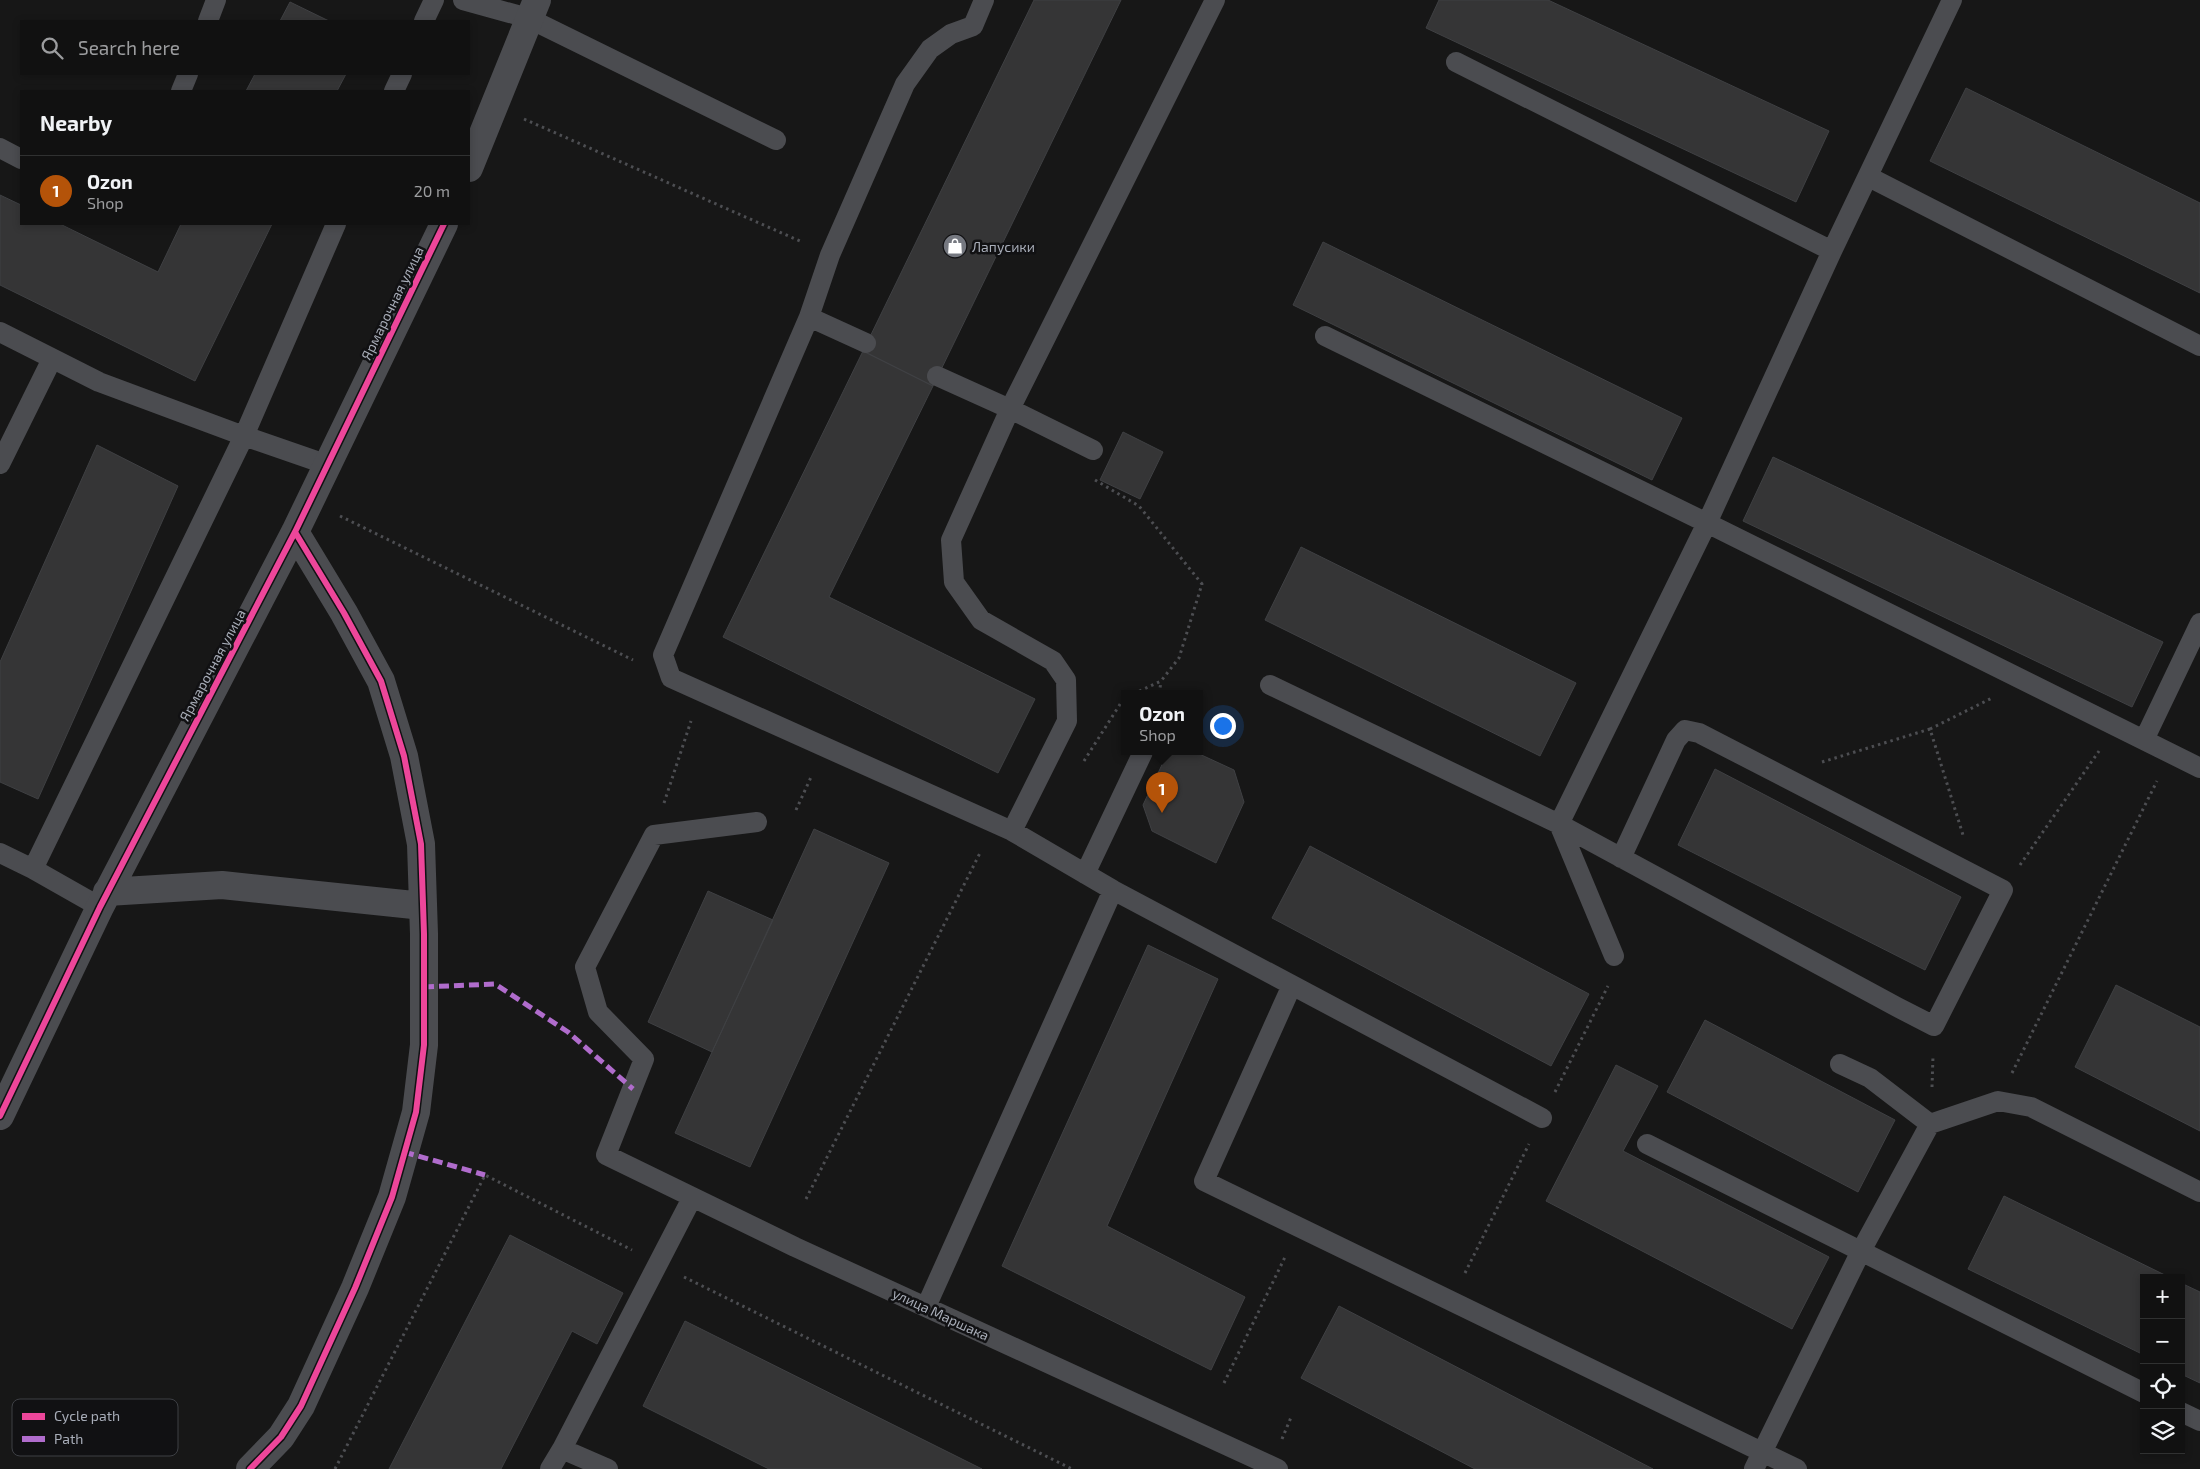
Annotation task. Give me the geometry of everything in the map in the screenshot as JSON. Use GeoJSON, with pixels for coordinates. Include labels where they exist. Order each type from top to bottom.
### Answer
{"type":"FeatureCollection","features":[{"type":"Feature","properties":{"kind":"street"},"geometry":{"type":"LineString","coordinates":[[470,166],[532,9]]}},
{"type":"Feature","properties":{"kind":"street","name":"Ярмарочная улица"},"geometry":{"type":"LineString","coordinates":[[0,1116],[103,899],[295,532],[444,225]]}},
{"type":"Feature","properties":{"kind":"street"},"geometry":{"type":"LineString","coordinates":[[250,1469],[281,1438],[301,1406],[355,1288],[392,1197],[416,1112],[424,1045],[423,906],[419,836],[404,756],[381,681],[344,613],[295,532]]}},
{"type":"Feature","properties":{"kind":"street"},"geometry":{"type":"LineString","coordinates":[[103,899],[222,885],[423,906]]}},
{"type":"Feature","properties":{"kind":"lane"},"geometry":{"type":"LineString","coordinates":[[208,20],[216,0]]}},
{"type":"Feature","properties":{"kind":"lane"},"geometry":{"type":"LineString","coordinates":[[424,20],[434,0]]}},
{"type":"Feature","properties":{"kind":"lane"},"geometry":{"type":"LineString","coordinates":[[464,0],[532,9],[776,140]]}},
{"type":"Feature","properties":{"kind":"lane"},"geometry":{"type":"LineString","coordinates":[[984,0],[972,26],[951,34],[930,49],[905,84],[830,255],[809,317],[664,655],[671,678],[1004,828],[1113,890],[1542,1118]]}},
{"type":"Feature","properties":{"kind":"lane"},"geometry":{"type":"LineString","coordinates":[[1004,828],[1066,722],[1066,680],[1053,661],[981,620],[954,582],[951,540],[1010,409],[1215,0]]}},
{"type":"Feature","properties":{"kind":"lane"},"geometry":{"type":"LineString","coordinates":[[1614,956],[1558,824],[1707,523],[1832,251],[1952,0]]}},
{"type":"Feature","properties":{"kind":"lane"},"geometry":{"type":"LineString","coordinates":[[1456,62],[1832,251]]}},
{"type":"Feature","properties":{"kind":"lane"},"geometry":{"type":"LineString","coordinates":[[181,90],[188,75]]}},
{"type":"Feature","properties":{"kind":"lane"},"geometry":{"type":"LineString","coordinates":[[394,90],[402,75]]}},
{"type":"Feature","properties":{"kind":"lane"},"geometry":{"type":"LineString","coordinates":[[0,148],[20,158]]}},
{"type":"Feature","properties":{"kind":"lane"},"geometry":{"type":"LineString","coordinates":[[1869,177],[2200,346]]}},
{"type":"Feature","properties":{"kind":"lane"},"geometry":{"type":"LineString","coordinates":[[33,869],[244,436],[336,225]]}},
{"type":"Feature","properties":{"kind":"lane"},"geometry":{"type":"LineString","coordinates":[[809,317],[866,343]]}},
{"type":"Feature","properties":{"kind":"lane"},"geometry":{"type":"LineString","coordinates":[[0,332],[99,382],[328,465]]}},
{"type":"Feature","properties":{"kind":"lane"},"geometry":{"type":"LineString","coordinates":[[1325,336],[2200,768]]}},
{"type":"Feature","properties":{"kind":"lane"},"geometry":{"type":"LineString","coordinates":[[0,464],[52,359]]}},
{"type":"Feature","properties":{"kind":"lane"},"geometry":{"type":"LineString","coordinates":[[937,376],[1093,450]]}},
{"type":"Feature","properties":{"kind":"lane"},"geometry":{"type":"LineString","coordinates":[[2144,740],[2200,623]]}},
{"type":"Feature","properties":{"kind":"lane"},"geometry":{"type":"LineString","coordinates":[[1270,685],[1558,824],[1621,858],[1934,1026],[2003,890],[1700,733],[1685,730],[1676,740],[1621,858]]}},
{"type":"Feature","properties":{"kind":"lane"},"geometry":{"type":"LineString","coordinates":[[1085,874],[1142,755]]}},
{"type":"Feature","properties":{"kind":"lane"},"geometry":{"type":"LineString","coordinates":[[654,835],[757,822]]}},
{"type":"Feature","properties":{"kind":"lane","name":"улица Маршака"},"geometry":{"type":"LineString","coordinates":[[654,835],[585,967],[598,1012],[644,1059],[606,1156],[926,1307],[1278,1469]]}},
{"type":"Feature","properties":{"kind":"lane"},"geometry":{"type":"LineString","coordinates":[[0,853],[103,899]]}},
{"type":"Feature","properties":{"kind":"lane"},"geometry":{"type":"LineString","coordinates":[[926,1307],[1113,890]]}},
{"type":"Feature","properties":{"kind":"lane"},"geometry":{"type":"LineString","coordinates":[[1292,986],[1204,1181],[1451,1300],[1759,1461],[1796,1469]]}},
{"type":"Feature","properties":{"kind":"lane"},"geometry":{"type":"LineString","coordinates":[[1840,1064],[1870,1078],[1930,1124]]}},
{"type":"Feature","properties":{"kind":"lane"},"geometry":{"type":"LineString","coordinates":[[1759,1461],[1861,1251],[1930,1124],[1998,1101],[2031,1107],[2200,1192]]}},
{"type":"Feature","properties":{"kind":"lane"},"geometry":{"type":"LineString","coordinates":[[1647,1144],[2140,1391]]}},
{"type":"Feature","properties":{"kind":"lane"},"geometry":{"type":"LineString","coordinates":[[550,1469],[692,1198]]}},
{"type":"Feature","properties":{"kind":"lane"},"geometry":{"type":"LineString","coordinates":[[2185,1414],[2200,1421]]}},
{"type":"Feature","properties":{"kind":"lane"},"geometry":{"type":"LineString","coordinates":[[562,1448],[608,1469]]}},
{"type":"Feature","properties":{"kind":"path"},"geometry":{"type":"LineString","coordinates":[[494,106],[830,255]]}},
{"type":"Feature","properties":{"kind":"path"},"geometry":{"type":"LineString","coordinates":[[1093,450],[1094,479],[1139,506],[1202,584],[1179,658],[1161,682],[1160,690]]}},
{"type":"Feature","properties":{"kind":"path"},"geometry":{"type":"LineString","coordinates":[[310,501],[671,678]]}},
{"type":"Feature","properties":{"kind":"path"},"geometry":{"type":"LineString","coordinates":[[1780,775],[1930,729],[2026,681]]}},
{"type":"Feature","properties":{"kind":"path"},"geometry":{"type":"LineString","coordinates":[[1143,690],[1161,682]]}},
{"type":"Feature","properties":{"kind":"path"},"geometry":{"type":"LineString","coordinates":[[654,835],[700,692]]}},
{"type":"Feature","properties":{"kind":"path"},"geometry":{"type":"LineString","coordinates":[[2003,890],[2116,726]]}},
{"type":"Feature","properties":{"kind":"path"},"geometry":{"type":"LineString","coordinates":[[1930,729],[1975,876]]}},
{"type":"Feature","properties":{"kind":"path"},"geometry":{"type":"LineString","coordinates":[[796,810],[825,747]]}},
{"type":"Feature","properties":{"kind":"path"},"geometry":{"type":"LineString","coordinates":[[1998,1101],[2170,753]]}},
{"type":"Feature","properties":{"kind":"path"},"geometry":{"type":"LineString","coordinates":[[806,1199],[1004,828]]}},
{"type":"Feature","properties":{"kind":"path"},"geometry":{"type":"LineString","coordinates":[[1451,1300],[1607,989],[1612,976],[1614,956]]}},
{"type":"Feature","properties":{"kind":"path"},"geometry":{"type":"LineString","coordinates":[[1930,1124],[1934,1026]]}},
{"type":"Feature","properties":{"kind":"path"},"geometry":{"type":"LineString","coordinates":[[1224,1384],[1299,1227]]}},
{"type":"Feature","properties":{"kind":"building"},"geometry":{"type":"Polygon","coordinates":[[[1034,0],[1121,0],[933,386],[863,351],[1034,0]]]}},
{"type":"Feature","properties":{"kind":"building"},"geometry":{"type":"Polygon","coordinates":[[[1439,0],[1548,0],[1829,131],[1796,202],[1426,28],[1439,0]]]}},
{"type":"Feature","properties":{"kind":"building"},"geometry":{"type":"Polygon","coordinates":[[[290,2],[327,20],[281,20],[290,2]]]}},
{"type":"Feature","properties":{"kind":"building"},"geometry":{"type":"Polygon","coordinates":[[[254,75],[345,75],[338,90],[247,90],[254,75]]]}},
{"type":"Feature","properties":{"kind":"building"},"geometry":{"type":"Polygon","coordinates":[[[1966,88],[2200,203],[2200,293],[1930,161],[1966,88]]]}},
{"type":"Feature","properties":{"kind":"building"},"geometry":{"type":"Polygon","coordinates":[[[0,195],[20,205],[20,225],[62,225],[158,272],[181,225],[272,225],[195,381],[0,285],[0,195]]]}},
{"type":"Feature","properties":{"kind":"building"},"geometry":{"type":"Polygon","coordinates":[[[1323,242],[1682,418],[1652,480],[1293,305],[1323,242]]]}},
{"type":"Feature","properties":{"kind":"building"},"geometry":{"type":"Polygon","coordinates":[[[863,351],[933,386],[829,597],[1035,699],[998,773],[723,637],[863,351]]]}},
{"type":"Feature","properties":{"kind":"building"},"geometry":{"type":"Polygon","coordinates":[[[1123,432],[1163,452],[1140,499],[1100,480],[1123,432]]]}},
{"type":"Feature","properties":{"kind":"building"},"geometry":{"type":"Polygon","coordinates":[[[97,445],[178,486],[38,799],[0,782],[0,662],[97,445]]]}},
{"type":"Feature","properties":{"kind":"building"},"geometry":{"type":"Polygon","coordinates":[[[1773,457],[2163,642],[2132,707],[1743,521],[1773,457]]]}},
{"type":"Feature","properties":{"kind":"building"},"geometry":{"type":"Polygon","coordinates":[[[1301,547],[1576,683],[1540,756],[1265,620],[1301,547]]]}},
{"type":"Feature","properties":{"kind":"building"},"geometry":{"type":"Polygon","coordinates":[[[1167,755],[1202,755],[1234,770],[1244,802],[1216,863],[1152,831],[1143,805],[1167,755]]]}},
{"type":"Feature","properties":{"kind":"building"},"geometry":{"type":"Polygon","coordinates":[[[1715,769],[1961,897],[1925,970],[1678,845],[1715,769]]]}},
{"type":"Feature","properties":{"kind":"building"},"geometry":{"type":"Polygon","coordinates":[[[814,829],[889,863],[750,1167],[675,1133],[814,829]]]}},
{"type":"Feature","properties":{"kind":"building"},"geometry":{"type":"Polygon","coordinates":[[[1310,846],[1589,994],[1551,1066],[1272,918],[1310,846]]]}},
{"type":"Feature","properties":{"kind":"building"},"geometry":{"type":"Polygon","coordinates":[[[708,891],[773,920],[712,1052],[648,1022],[708,891]]]}},
{"type":"Feature","properties":{"kind":"building"},"geometry":{"type":"Polygon","coordinates":[[[1148,945],[1218,979],[1107,1226],[1245,1297],[1211,1370],[1002,1266],[1148,945]]]}},
{"type":"Feature","properties":{"kind":"building"},"geometry":{"type":"Polygon","coordinates":[[[2116,985],[2200,1027],[2200,1131],[2075,1067],[2116,985]]]}},
{"type":"Feature","properties":{"kind":"building"},"geometry":{"type":"Polygon","coordinates":[[[1705,1020],[1895,1120],[1858,1192],[1667,1092],[1705,1020]]]}},
{"type":"Feature","properties":{"kind":"building"},"geometry":{"type":"Polygon","coordinates":[[[1616,1065],[1658,1086],[1623,1151],[1829,1257],[1792,1329],[1546,1201],[1616,1065]]]}},
{"type":"Feature","properties":{"kind":"building"},"geometry":{"type":"Polygon","coordinates":[[[2004,1196],[2163,1274],[2140,1274],[2140,1353],[1968,1269],[2004,1196]]]}},
{"type":"Feature","properties":{"kind":"building"},"geometry":{"type":"Polygon","coordinates":[[[510,1235],[623,1293],[597,1344],[572,1331],[501,1469],[389,1469],[510,1235]]]}},
{"type":"Feature","properties":{"kind":"building"},"geometry":{"type":"Polygon","coordinates":[[[2185,1285],[2200,1292],[2200,1383],[2185,1376],[2185,1285]]]}},
{"type":"Feature","properties":{"kind":"building"},"geometry":{"type":"Polygon","coordinates":[[[1339,1306],[1653,1469],[1475,1469],[1301,1378],[1339,1306]]]}},
{"type":"Feature","properties":{"kind":"building"},"geometry":{"type":"Polygon","coordinates":[[[685,1321],[982,1469],[769,1469],[643,1406],[685,1321]]]}},
{"type":"Feature","properties":{"kind":"marked path"},"geometry":{"type":"LineString","coordinates":[[424,987],[495,984],[568,1032],[633,1089]]}},
{"type":"Feature","properties":{"kind":"marked path"},"geometry":{"type":"LineString","coordinates":[[404,1152],[485,1175]]}},
{"type":"Feature","properties":{"kind":"cycle path"},"geometry":{"type":"LineString","coordinates":[[0,1116],[100,907],[295,532],[444,225]]}},
{"type":"Feature","properties":{"kind":"cycle path"},"geometry":{"type":"LineString","coordinates":[[250,1469],[281,1437],[301,1406],[355,1288],[392,1197],[416,1112],[424,1045],[424,934],[421,844],[404,756],[381,681],[344,613],[295,532]]}},
{"type":"Feature","properties":{"kind":"place","name":"Лапусики"},"geometry":{"type":"Point","coordinates":[955,246]}},
{"type":"Feature","properties":{"kind":"place","name":"Ozon"},"geometry":{"type":"Point","coordinates":[1162,813]}}]}
